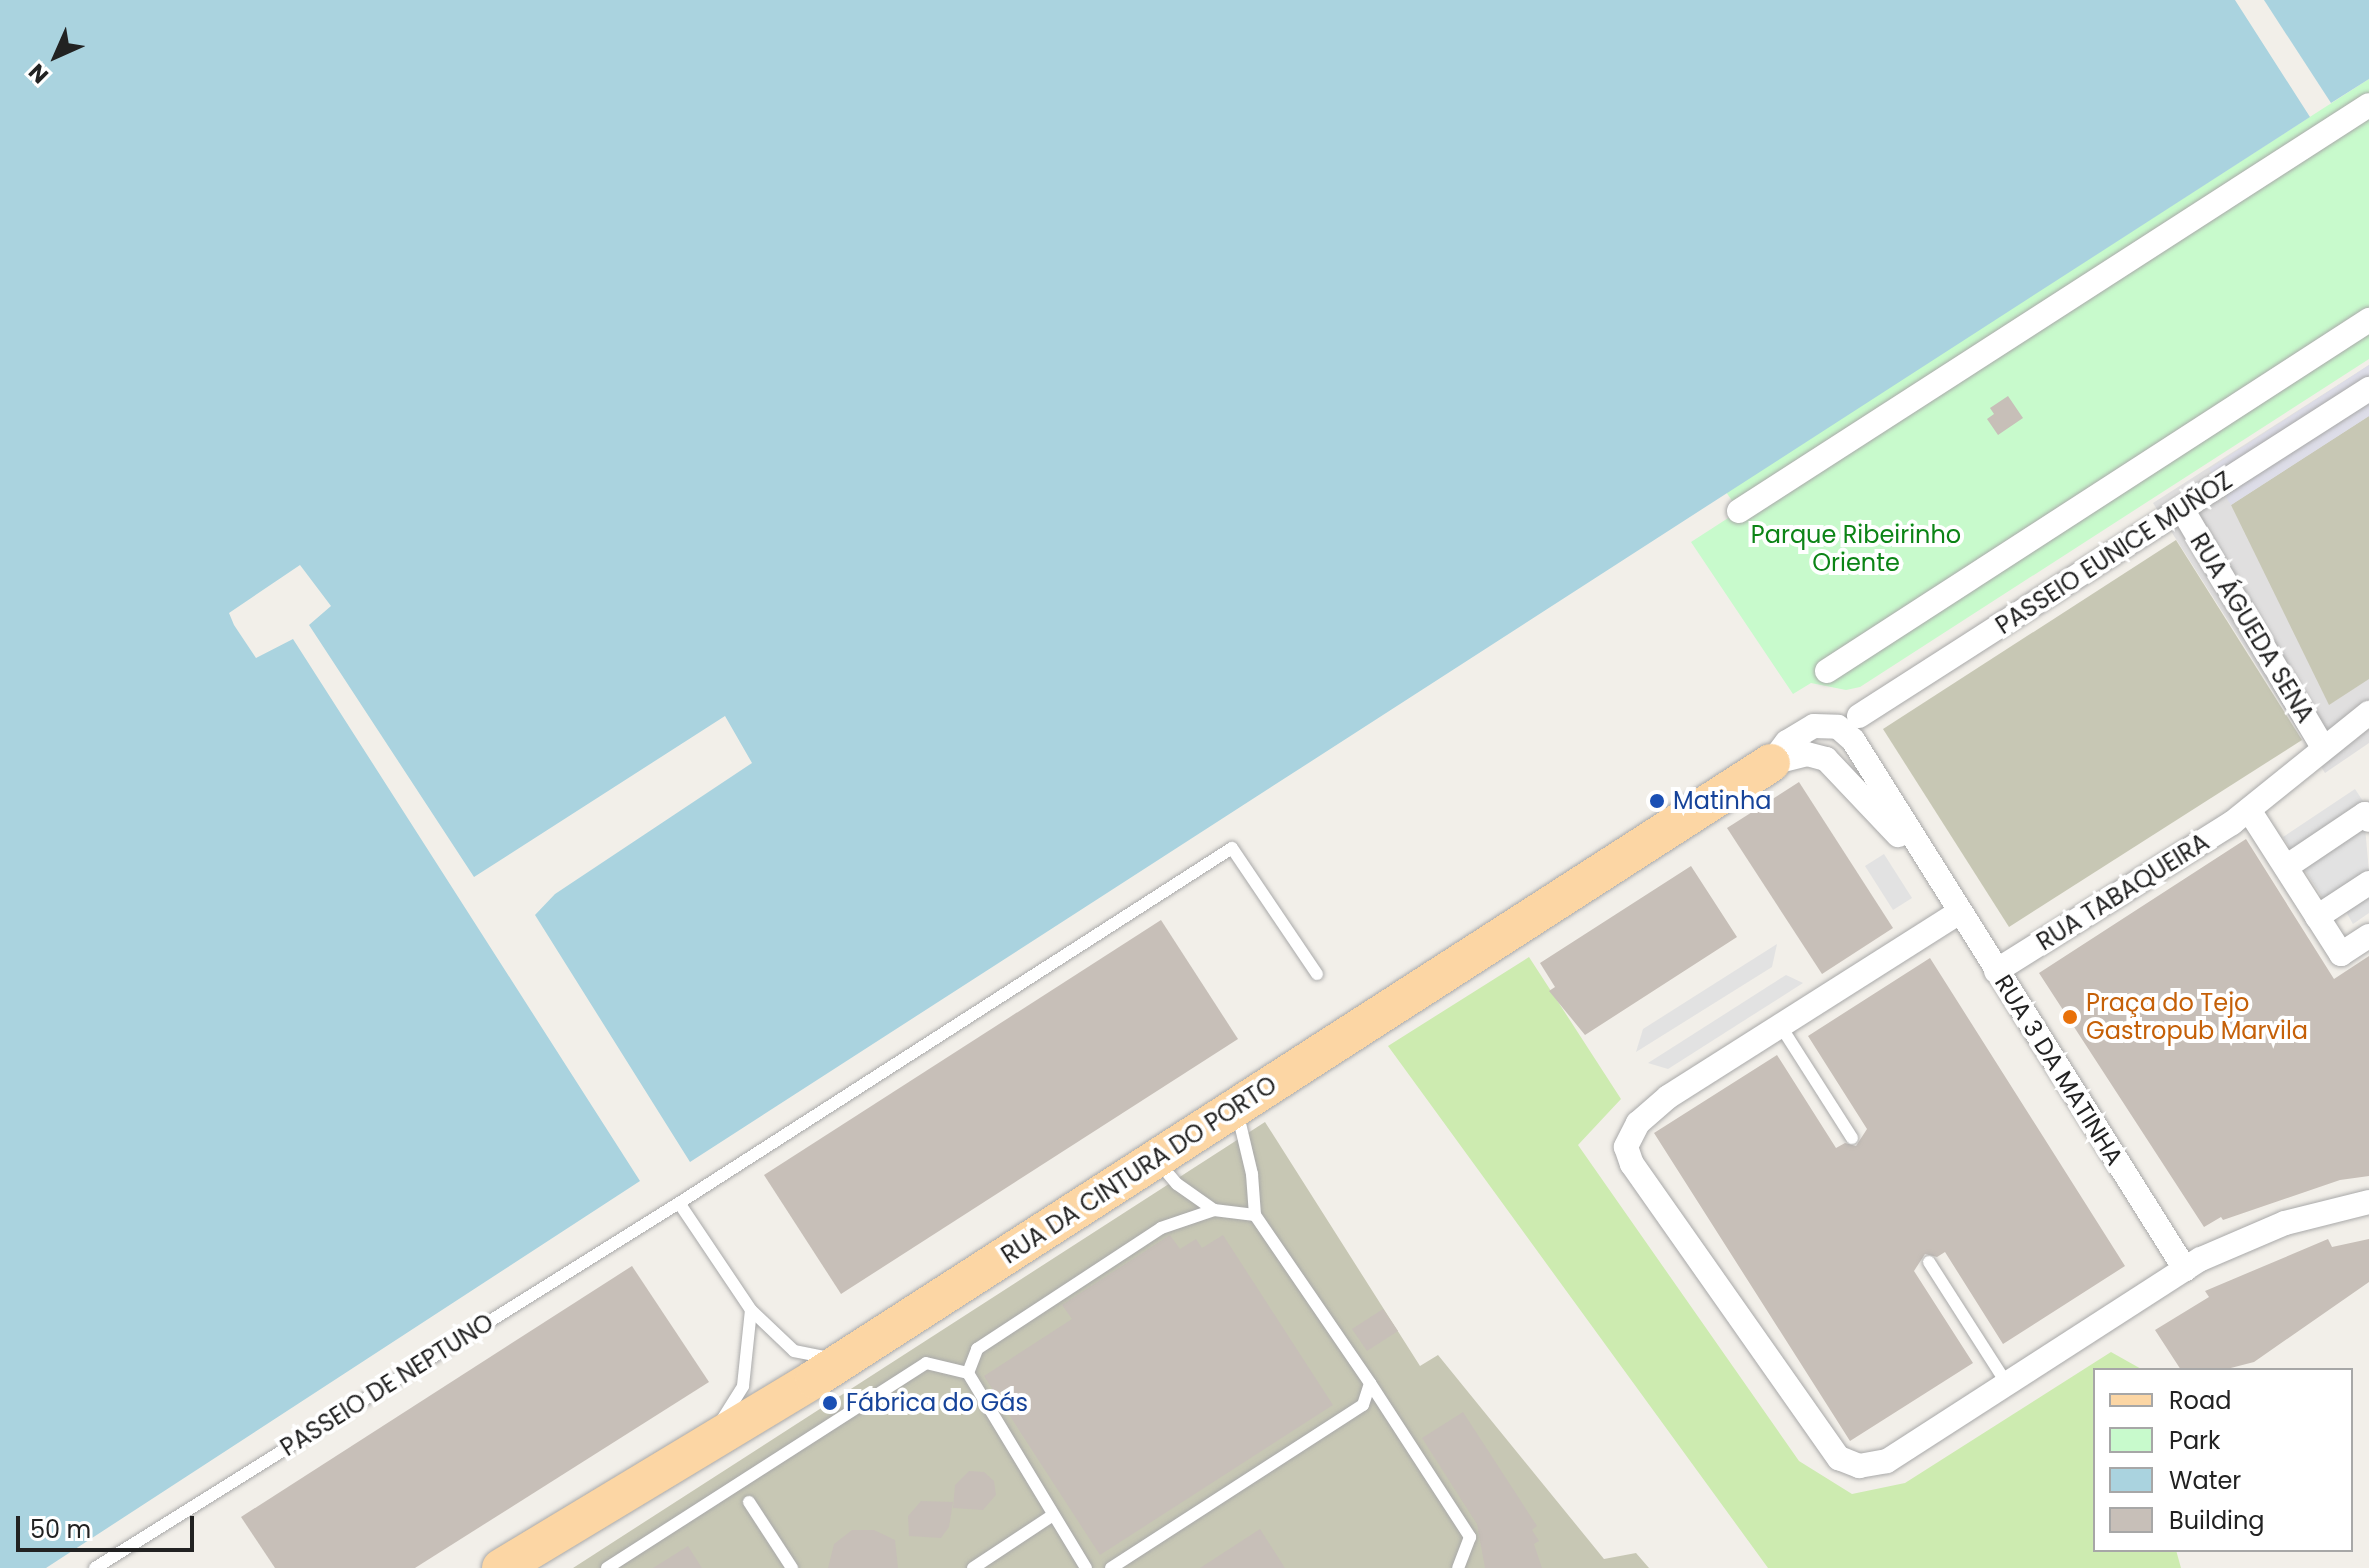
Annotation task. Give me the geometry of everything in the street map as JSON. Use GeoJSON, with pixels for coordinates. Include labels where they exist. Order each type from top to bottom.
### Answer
{"type":"FeatureCollection","features":[{"type":"Feature","properties":{"kind":"main road","name":"RUA DA CINTURA DO PORTO"},"geometry":{"type":"LineString","coordinates":[[501,1568],[849,1356],[1771,763]]}},
{"type":"Feature","properties":{"kind":"street"},"geometry":{"type":"LineString","coordinates":[[1739,511],[2369,105]]}},
{"type":"Feature","properties":{"kind":"street"},"geometry":{"type":"LineString","coordinates":[[1827,671],[2369,320]]}},
{"type":"Feature","properties":{"kind":"street","name":"PASSEIO EUNICE MUÑOZ"},"geometry":{"type":"LineString","coordinates":[[1859,716],[2369,389]]}},
{"type":"Feature","properties":{"kind":"street","name":"RUA ÁGUEDA SENA"},"geometry":{"type":"LineString","coordinates":[[2182,509],[2323,747]]}},
{"type":"Feature","properties":{"kind":"street","name":"RUA TABAQUEIRA"},"geometry":{"type":"LineString","coordinates":[[1996,971],[2249,810],[2323,747],[2369,713]]}},
{"type":"Feature","properties":{"kind":"street","name":"RUA 3 DA MATINHA"},"geometry":{"type":"LineString","coordinates":[[1771,763],[1804,730],[1838,727],[1860,749],[1932,872],[2185,1269]]}},
{"type":"Feature","properties":{"kind":"street","name":"RUA 3 DA MATINHA"},"geometry":{"type":"LineString","coordinates":[[1771,763],[1807,754],[1826,759],[1932,872]]}},
{"type":"Feature","properties":{"kind":"street"},"geometry":{"type":"LineString","coordinates":[[2249,810],[2341,954],[2369,936]]}},
{"type":"Feature","properties":{"kind":"street"},"geometry":{"type":"LineString","coordinates":[[2286,867],[2365,814],[2369,820]]}},
{"type":"Feature","properties":{"kind":"street"},"geometry":{"type":"LineString","coordinates":[[2317,917],[2369,883]]}},
{"type":"Feature","properties":{"kind":"street"},"geometry":{"type":"LineString","coordinates":[[1958,913],[1652,1109],[1627,1140],[1632,1164],[1839,1458],[1859,1466],[1887,1461],[2185,1269],[2285,1223],[2369,1202]]}},
{"type":"Feature","properties":{"kind":"lane","name":"PASSEIO DE NEPTUNO"},"geometry":{"type":"LineString","coordinates":[[95,1568],[679,1203],[1232,848],[1317,974]]}},
{"type":"Feature","properties":{"kind":"lane"},"geometry":{"type":"LineString","coordinates":[[1780,1025],[1852,1138]]}},
{"type":"Feature","properties":{"kind":"lane"},"geometry":{"type":"LineString","coordinates":[[1236,1107],[1252,1174],[1255,1215],[1470,1537],[1458,1568]]}},
{"type":"Feature","properties":{"kind":"lane"},"geometry":{"type":"LineString","coordinates":[[1156,1159],[1177,1184],[1214,1210]]}},
{"type":"Feature","properties":{"kind":"lane"},"geometry":{"type":"LineString","coordinates":[[679,1203],[751,1310],[794,1351],[814,1357],[849,1356]]}},
{"type":"Feature","properties":{"kind":"lane"},"geometry":{"type":"LineString","coordinates":[[968,1373],[977,1349],[1161,1228],[1214,1210],[1255,1215]]}},
{"type":"Feature","properties":{"kind":"lane"},"geometry":{"type":"LineString","coordinates":[[1929,1262],[2007,1384]]}},
{"type":"Feature","properties":{"kind":"lane"},"geometry":{"type":"LineString","coordinates":[[707,1445],[743,1386],[751,1310]]}},
{"type":"Feature","properties":{"kind":"lane"},"geometry":{"type":"LineString","coordinates":[[607,1568],[926,1363],[968,1373],[1086,1568]]}},
{"type":"Feature","properties":{"kind":"lane"},"geometry":{"type":"LineString","coordinates":[[1111,1568],[1363,1405],[1370,1383]]}},
{"type":"Feature","properties":{"kind":"lane"},"geometry":{"type":"LineString","coordinates":[[749,1502],[792,1568]]}},
{"type":"Feature","properties":{"kind":"lane"},"geometry":{"type":"LineString","coordinates":[[973,1568],[1053,1515]]}},
{"type":"Feature","properties":{"kind":"shaded area"},"geometry":{"type":"Polygon","coordinates":[[[2369,365],[2369,743],[2325,773],[2153,503],[2369,365]]]}},
{"type":"Feature","properties":{"kind":"shaded area"},"geometry":{"type":"Polygon","coordinates":[[[2369,365],[2369,416],[2231,505],[2209,469],[2369,365]]]}},
{"type":"Feature","properties":{"kind":"shaded area"},"geometry":{"type":"Polygon","coordinates":[[[2369,416],[2369,679],[2329,705],[2231,505],[2369,416]]]}},
{"type":"Feature","properties":{"kind":"shaded area"},"geometry":{"type":"Polygon","coordinates":[[[2176,540],[2302,740],[2009,927],[1883,729],[2176,540]]]}},
{"type":"Feature","properties":{"kind":"shaded area"},"geometry":{"type":"Polygon","coordinates":[[[2355,789],[2365,804],[2369,801],[2369,810],[2292,851],[2283,837],[2355,789]]]}},
{"type":"Feature","properties":{"kind":"shaded area"},"geometry":{"type":"Polygon","coordinates":[[[2365,827],[2369,872],[2325,901],[2302,866],[2365,827]]]}},
{"type":"Feature","properties":{"kind":"shaded area"},"geometry":{"type":"Polygon","coordinates":[[[1884,854],[1912,898],[1893,910],[1865,866],[1884,854]]]}},
{"type":"Feature","properties":{"kind":"shaded area"},"geometry":{"type":"Polygon","coordinates":[[[2369,892],[2369,913],[2353,924],[2344,908],[2369,892]]]}},
{"type":"Feature","properties":{"kind":"shaded area"},"geometry":{"type":"Polygon","coordinates":[[[1777,944],[1772,967],[1636,1052],[1643,1029],[1777,944]]]}},
{"type":"Feature","properties":{"kind":"shaded area"},"geometry":{"type":"Polygon","coordinates":[[[1786,975],[1803,983],[1668,1069],[1648,1063],[1786,975]]]}},
{"type":"Feature","properties":{"kind":"shaded area"},"geometry":{"type":"Polygon","coordinates":[[[1265,1122],[1420,1366],[1438,1355],[1604,1559],[1636,1553],[1649,1568],[573,1568],[1265,1122]]]}},
{"type":"Feature","properties":{"kind":"green space","name":"Parque Ribeirinho Oriente"},"geometry":{"type":"Polygon","coordinates":[[[2369,79],[2369,359],[1860,687],[1846,690],[1811,683],[1793,694],[1691,542],[1739,511],[1726,492],[2369,79]]]}},
{"type":"Feature","properties":{"kind":"green space"},"geometry":{"type":"Polygon","coordinates":[[[1529,957],[1621,1099],[1578,1145],[1799,1461],[1852,1494],[1905,1483],[2111,1352],[2139,1368],[2093,1368],[2093,1552],[2177,1552],[2181,1568],[1768,1568],[1388,1046],[1529,957]]]}},
{"type":"Feature","properties":{"kind":"water"},"geometry":{"type":"Polygon","coordinates":[[[0,0],[2235,0],[2310,117],[690,1162],[535,915],[555,894],[752,763],[725,716],[474,877],[309,625],[331,606],[300,565],[229,613],[234,625],[256,658],[293,639],[640,1181],[46,1568],[0,1568],[0,0]]]}},
{"type":"Feature","properties":{"kind":"water"},"geometry":{"type":"Polygon","coordinates":[[[2264,0],[2369,0],[2369,79],[2331,103],[2264,0]]]}},
{"type":"Feature","properties":{"kind":"building"},"geometry":{"type":"Polygon","coordinates":[[[2008,396],[2023,418],[1998,435],[1987,419],[1994,414],[1990,408],[2008,396]]]}},
{"type":"Feature","properties":{"kind":"building"},"geometry":{"type":"Polygon","coordinates":[[[1799,782],[1893,928],[1822,974],[1727,828],[1799,782]]]}},
{"type":"Feature","properties":{"kind":"building"},"geometry":{"type":"Polygon","coordinates":[[[2246,839],[2334,979],[2369,956],[2369,1176],[2340,1180],[2223,1220],[2221,1217],[2204,1227],[2039,973],[2246,839]]]}},
{"type":"Feature","properties":{"kind":"building"},"geometry":{"type":"Polygon","coordinates":[[[1691,866],[1737,937],[1585,1035],[1549,991],[1555,987],[1540,963],[1691,866]]]}},
{"type":"Feature","properties":{"kind":"building"},"geometry":{"type":"Polygon","coordinates":[[[1161,920],[1238,1039],[841,1294],[764,1175],[1161,920]]]}},
{"type":"Feature","properties":{"kind":"building"},"geometry":{"type":"Polygon","coordinates":[[[1930,958],[2125,1266],[2003,1344],[1945,1252],[1937,1257],[1925,1254],[1914,1271],[1973,1363],[1850,1441],[1654,1133],[1777,1055],[1836,1148],[1845,1143],[1856,1146],[1867,1129],[1808,1036],[1930,958]]]}},
{"type":"Feature","properties":{"kind":"building"},"geometry":{"type":"Polygon","coordinates":[[[1170,1235],[1180,1249],[1196,1239],[1202,1248],[1223,1235],[1333,1405],[1100,1555],[984,1376],[1072,1319],[1062,1305],[1170,1235]]]}},
{"type":"Feature","properties":{"kind":"building"},"geometry":{"type":"Polygon","coordinates":[[[2328,1239],[2332,1247],[2369,1239],[2369,1282],[2254,1362],[2231,1368],[2180,1368],[2155,1330],[2209,1297],[2205,1291],[2328,1239]]]}},
{"type":"Feature","properties":{"kind":"building"},"geometry":{"type":"Polygon","coordinates":[[[632,1266],[709,1382],[415,1568],[275,1568],[241,1517],[632,1266]]]}},
{"type":"Feature","properties":{"kind":"building"},"geometry":{"type":"Polygon","coordinates":[[[1383,1309],[1398,1331],[1367,1351],[1352,1329],[1383,1309]]]}},
{"type":"Feature","properties":{"kind":"building"},"geometry":{"type":"Polygon","coordinates":[[[1463,1412],[1537,1526],[1532,1530],[1539,1541],[1534,1544],[1542,1568],[1485,1568],[1477,1524],[1422,1438],[1463,1412]]]}},
{"type":"Feature","properties":{"kind":"building"},"geometry":{"type":"Polygon","coordinates":[[[969,1471],[984,1472],[994,1481],[996,1495],[983,1510],[953,1508],[955,1485],[969,1471]]]}},
{"type":"Feature","properties":{"kind":"building"},"geometry":{"type":"Polygon","coordinates":[[[921,1501],[953,1502],[949,1527],[941,1538],[909,1536],[908,1516],[921,1501]]]}},
{"type":"Feature","properties":{"kind":"building"},"geometry":{"type":"Polygon","coordinates":[[[1260,1529],[1285,1568],[1200,1568],[1260,1529]]]}},
{"type":"Feature","properties":{"kind":"building"},"geometry":{"type":"Polygon","coordinates":[[[852,1530],[874,1530],[895,1540],[898,1568],[828,1568],[834,1544],[852,1530]]]}},
{"type":"Feature","properties":{"kind":"building"},"geometry":{"type":"Polygon","coordinates":[[[688,1546],[702,1568],[653,1568],[688,1546]]]}},
{"type":"Feature","properties":{"kind":"place","name":"Matinha"},"geometry":{"type":"Point","coordinates":[1657,801]}},
{"type":"Feature","properties":{"kind":"place","name":"Praça do Tejo Gastropub Marvila"},"geometry":{"type":"Point","coordinates":[2070,1017]}},
{"type":"Feature","properties":{"kind":"place","name":"Fábrica do Gás"},"geometry":{"type":"Point","coordinates":[830,1403]}}]}
